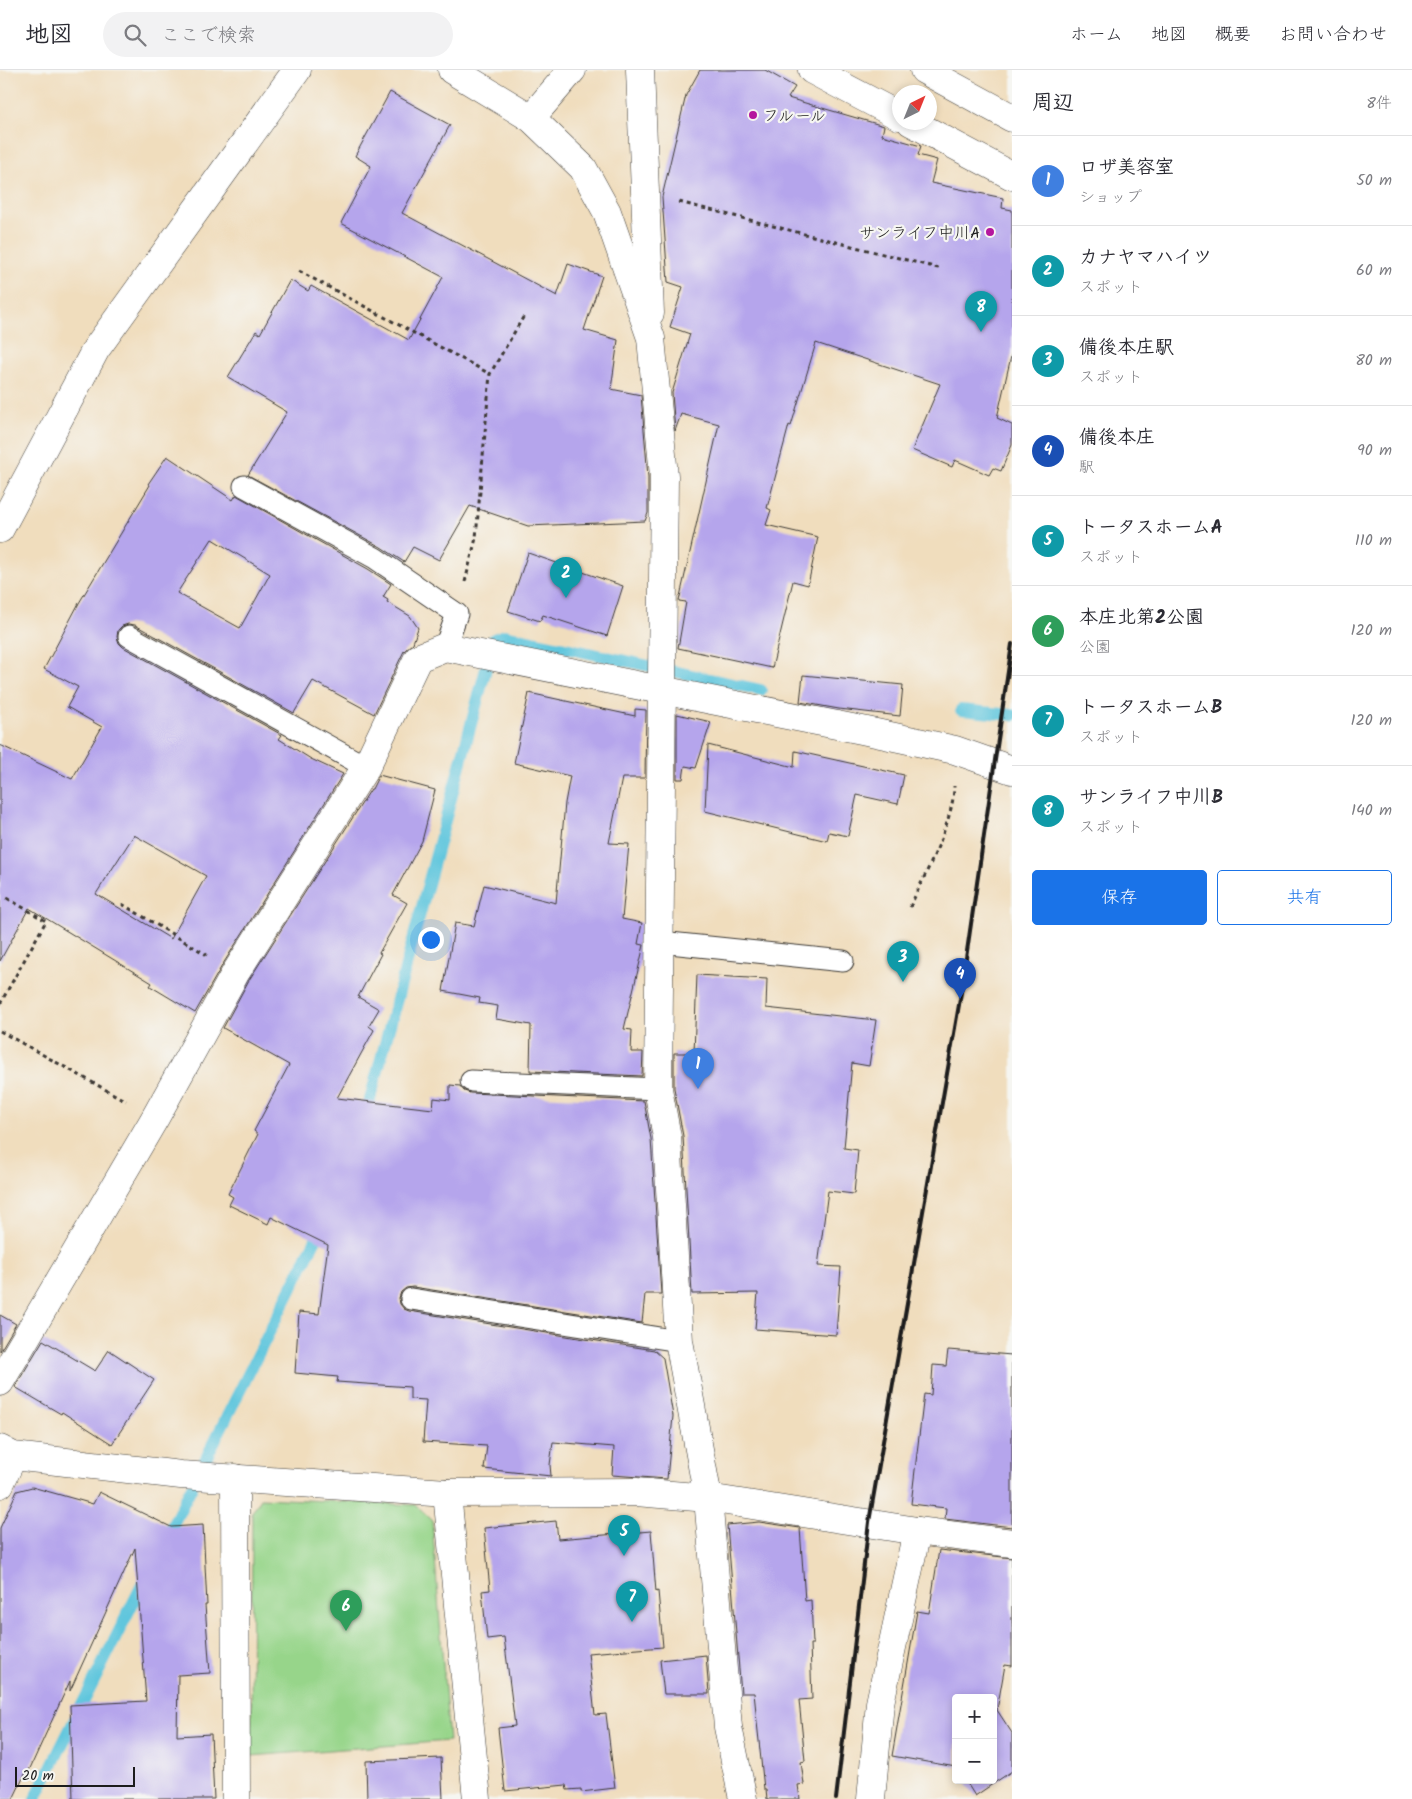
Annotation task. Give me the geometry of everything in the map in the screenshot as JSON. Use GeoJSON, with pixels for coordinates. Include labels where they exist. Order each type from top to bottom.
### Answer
{"type":"FeatureCollection","features":[{"type":"Feature","properties":{"kind":"street"},"geometry":{"type":"LineString","coordinates":[[0,529],[96,349],[297,70]]}},
{"type":"Feature","properties":{"kind":"street"},"geometry":{"type":"LineString","coordinates":[[452,70],[531,118],[583,168],[607,212],[651,338]]}},
{"type":"Feature","properties":{"kind":"street"},"geometry":{"type":"LineString","coordinates":[[531,118],[572,70]]}},
{"type":"Feature","properties":{"kind":"street"},"geometry":{"type":"LineString","coordinates":[[640,70],[651,338],[664,476],[658,1089],[667,1137],[679,1341],[708,1498],[728,1726],[743,1799]]}},
{"type":"Feature","properties":{"kind":"street"},"geometry":{"type":"LineString","coordinates":[[812,70],[892,112]]}},
{"type":"Feature","properties":{"kind":"street"},"geometry":{"type":"LineString","coordinates":[[924,70],[1012,118]]}},
{"type":"Feature","properties":{"kind":"street"},"geometry":{"type":"LineString","coordinates":[[926,130],[1012,176]]}},
{"type":"Feature","properties":{"kind":"street"},"geometry":{"type":"LineString","coordinates":[[0,1382],[155,1118],[236,972],[366,767],[418,658],[445,647],[663,684],[955,750],[1012,770]]}},
{"type":"Feature","properties":{"kind":"street"},"geometry":{"type":"LineString","coordinates":[[0,1484],[7,1452],[181,1476],[447,1494],[636,1492],[708,1498],[917,1531],[1012,1543]]}},
{"type":"Feature","properties":{"kind":"street"},"geometry":{"type":"LineString","coordinates":[[222,1478],[236,1799]]}},
{"type":"Feature","properties":{"kind":"street"},"geometry":{"type":"LineString","coordinates":[[447,1494],[477,1799]]}},
{"type":"Feature","properties":{"kind":"street"},"geometry":{"type":"LineString","coordinates":[[870,1799],[880,1703],[917,1531]]}},
{"type":"Feature","properties":{"kind":"lane"},"geometry":{"type":"LineString","coordinates":[[244,486],[375,558],[457,614],[445,647]]}},
{"type":"Feature","properties":{"kind":"lane"},"geometry":{"type":"LineString","coordinates":[[129,636],[366,767]]}},
{"type":"Feature","properties":{"kind":"lane"},"geometry":{"type":"LineString","coordinates":[[660,942],[843,961]]}},
{"type":"Feature","properties":{"kind":"lane"},"geometry":{"type":"LineString","coordinates":[[471,1081],[658,1089]]}},
{"type":"Feature","properties":{"kind":"lane"},"geometry":{"type":"LineString","coordinates":[[411,1299],[679,1341]]}},
{"type":"Feature","properties":{"kind":"path"},"geometry":{"type":"LineString","coordinates":[[645,193],[942,269]]}},
{"type":"Feature","properties":{"kind":"path"},"geometry":{"type":"LineString","coordinates":[[299,272],[490,374]]}},
{"type":"Feature","properties":{"kind":"path"},"geometry":{"type":"LineString","coordinates":[[457,614],[476,538],[490,374],[525,314]]}},
{"type":"Feature","properties":{"kind":"path"},"geometry":{"type":"LineString","coordinates":[[910,906],[940,840],[954,797],[955,750]]}},
{"type":"Feature","properties":{"kind":"path"},"geometry":{"type":"LineString","coordinates":[[0,1004],[46,921],[8,898]]}},
{"type":"Feature","properties":{"kind":"path"},"geometry":{"type":"LineString","coordinates":[[122,904],[236,972]]}},
{"type":"Feature","properties":{"kind":"path"},"geometry":{"type":"LineString","coordinates":[[0,1031],[155,1118]]}},
{"type":"Feature","properties":{"kind":"green space"},"geometry":{"type":"Polygon","coordinates":[[[261,1498],[416,1505],[432,1520],[449,1741],[251,1756],[252,1512],[261,1498]]]}},
{"type":"Feature","properties":{"kind":"building"},"geometry":{"type":"Polygon","coordinates":[[[700,70],[765,70],[795,87],[788,98],[884,126],[882,135],[921,146],[918,155],[937,160],[931,183],[1003,198],[1002,208],[1012,210],[1012,352],[997,418],[1012,425],[1012,445],[1001,471],[993,468],[989,475],[955,460],[952,467],[912,450],[940,384],[816,343],[791,426],[789,425],[767,508],[771,510],[766,525],[818,537],[808,585],[793,581],[772,668],[678,648],[686,602],[679,601],[719,424],[681,414],[675,431],[672,393],[690,334],[670,327],[683,287],[668,282],[662,197],[686,95],[700,70]]]}},
{"type":"Feature","properties":{"kind":"building"},"geometry":{"type":"Polygon","coordinates":[[[390,92],[450,125],[402,213],[557,296],[568,264],[602,276],[584,330],[618,340],[611,389],[641,395],[648,477],[648,513],[645,521],[528,526],[470,506],[439,560],[413,547],[404,562],[381,547],[248,475],[287,412],[228,377],[256,331],[260,334],[290,280],[308,291],[311,286],[409,340],[443,277],[341,223],[371,166],[355,156],[390,92]]]}},
{"type":"Feature","properties":{"kind":"building"},"geometry":{"type":"Polygon","coordinates":[[[167,456],[233,500],[236,495],[368,569],[391,584],[383,597],[388,600],[387,602],[410,616],[418,628],[413,643],[404,651],[374,714],[313,681],[294,713],[135,625],[128,624],[118,630],[117,637],[123,647],[282,735],[279,739],[311,759],[343,774],[223,964],[195,1013],[150,986],[152,983],[29,908],[0,961],[0,745],[72,779],[102,727],[67,707],[78,687],[44,669],[79,603],[150,485],[148,484],[167,456]],[[212,539],[177,593],[240,628],[270,574],[212,539]],[[134,835],[96,894],[171,939],[206,876],[134,835]]]}},
{"type":"Feature","properties":{"kind":"building"},"geometry":{"type":"Polygon","coordinates":[[[528,553],[623,586],[607,636],[543,615],[540,621],[508,611],[528,553]]]}},
{"type":"Feature","properties":{"kind":"building"},"geometry":{"type":"Polygon","coordinates":[[[803,675],[903,685],[900,716],[839,709],[800,702],[803,675]]]}},
{"type":"Feature","properties":{"kind":"building"},"geometry":{"type":"Polygon","coordinates":[[[529,693],[635,716],[635,709],[646,710],[645,778],[622,778],[609,843],[629,844],[622,919],[642,923],[638,944],[644,945],[624,1029],[632,1030],[631,1052],[643,1052],[642,1076],[530,1071],[531,1025],[496,1019],[498,1006],[479,1003],[480,998],[443,991],[455,923],[474,926],[484,885],[556,903],[565,803],[570,776],[514,763],[529,693]]]}},
{"type":"Feature","properties":{"kind":"building"},"geometry":{"type":"Polygon","coordinates":[[[677,714],[711,722],[696,768],[685,766],[683,779],[677,779],[677,714]]]}},
{"type":"Feature","properties":{"kind":"building"},"geometry":{"type":"Polygon","coordinates":[[[708,745],[794,767],[795,751],[904,775],[898,804],[857,795],[848,836],[829,832],[827,841],[705,811],[708,745]]]}},
{"type":"Feature","properties":{"kind":"building"},"geometry":{"type":"Polygon","coordinates":[[[379,775],[435,790],[422,841],[393,895],[407,903],[379,953],[381,954],[358,997],[379,1009],[369,1026],[374,1030],[337,1098],[433,1109],[434,1098],[450,1100],[450,1085],[460,1086],[464,1091],[470,1093],[644,1101],[651,1139],[661,1294],[645,1294],[642,1323],[413,1287],[406,1288],[401,1292],[400,1304],[409,1311],[654,1350],[663,1358],[673,1416],[667,1479],[612,1475],[614,1447],[553,1442],[550,1465],[551,1476],[484,1469],[487,1446],[423,1442],[426,1400],[410,1399],[410,1387],[337,1382],[338,1377],[295,1373],[299,1312],[319,1314],[328,1245],[271,1217],[268,1224],[229,1205],[233,1197],[228,1194],[258,1134],[254,1131],[289,1065],[223,1028],[249,980],[372,789],[379,775]]]}},
{"type":"Feature","properties":{"kind":"building"},"geometry":{"type":"Polygon","coordinates":[[[697,975],[767,979],[766,1008],[876,1020],[869,1066],[852,1063],[844,1148],[858,1150],[854,1194],[828,1191],[818,1266],[841,1267],[836,1335],[755,1329],[758,1293],[692,1294],[683,1136],[674,1088],[674,1053],[694,1053],[697,975]]]}},
{"type":"Feature","properties":{"kind":"building"},"geometry":{"type":"Polygon","coordinates":[[[0,1315],[16,1324],[0,1351],[0,1315]]]}},
{"type":"Feature","properties":{"kind":"building"},"geometry":{"type":"Polygon","coordinates":[[[43,1340],[95,1371],[109,1350],[154,1380],[112,1444],[62,1412],[61,1414],[15,1387],[43,1340]]]}},
{"type":"Feature","properties":{"kind":"building"},"geometry":{"type":"Polygon","coordinates":[[[948,1350],[1012,1355],[1012,1527],[945,1519],[946,1508],[911,1504],[924,1394],[931,1395],[933,1365],[946,1366],[948,1350]]]}},
{"type":"Feature","properties":{"kind":"building"},"geometry":{"type":"Polygon","coordinates":[[[32,1487],[93,1504],[99,1492],[171,1527],[203,1525],[207,1605],[205,1605],[210,1673],[178,1675],[177,1736],[211,1734],[214,1799],[73,1799],[70,1705],[146,1701],[135,1548],[70,1691],[70,1681],[27,1775],[25,1774],[13,1799],[0,1799],[0,1528],[17,1491],[32,1487]]]}},
{"type":"Feature","properties":{"kind":"building"},"geometry":{"type":"Polygon","coordinates":[[[556,1521],[558,1539],[651,1531],[663,1647],[588,1653],[595,1715],[606,1714],[615,1788],[581,1792],[581,1789],[567,1790],[566,1785],[505,1791],[498,1728],[515,1726],[504,1637],[487,1639],[482,1591],[490,1590],[484,1528],[556,1521]]]}},
{"type":"Feature","properties":{"kind":"building"},"geometry":{"type":"Polygon","coordinates":[[[759,1522],[800,1528],[805,1601],[811,1600],[813,1644],[810,1644],[812,1699],[799,1700],[805,1761],[801,1762],[804,1784],[798,1785],[800,1799],[767,1799],[766,1789],[764,1789],[754,1693],[741,1693],[727,1525],[759,1522]]]}},
{"type":"Feature","properties":{"kind":"building"},"geometry":{"type":"Polygon","coordinates":[[[939,1550],[1012,1558],[1012,1666],[1005,1665],[997,1710],[997,1694],[952,1694],[952,1766],[892,1756],[917,1611],[929,1613],[939,1550]]]}},
{"type":"Feature","properties":{"kind":"building"},"geometry":{"type":"Polygon","coordinates":[[[706,1655],[709,1694],[664,1694],[660,1660],[706,1655]]]}},
{"type":"Feature","properties":{"kind":"building"},"geometry":{"type":"Polygon","coordinates":[[[997,1710],[1012,1733],[1012,1771],[997,1781],[997,1710]]]}},
{"type":"Feature","properties":{"kind":"building"},"geometry":{"type":"Polygon","coordinates":[[[441,1758],[443,1799],[367,1799],[366,1761],[441,1758]]]}},
{"type":"Feature","properties":{"kind":"building"},"geometry":{"type":"Polygon","coordinates":[[[968,1784],[993,1784],[975,1796],[968,1784]]]}},
{"type":"Feature","properties":{"kind":"waterway"},"geometry":{"type":"LineString","coordinates":[[365,1118],[494,639],[505,635],[761,690]]}},
{"type":"Feature","properties":{"kind":"waterway"},"geometry":{"type":"LineString","coordinates":[[961,710],[1012,715]]}},
{"type":"Feature","properties":{"kind":"waterway"},"geometry":{"type":"LineString","coordinates":[[164,1542],[323,1225]]}},
{"type":"Feature","properties":{"kind":"waterway"},"geometry":{"type":"LineString","coordinates":[[35,1799],[146,1577]]}},
{"type":"Feature","properties":{"kind":"railway"},"geometry":{"type":"LineString","coordinates":[[836,1799],[869,1522],[960,999],[1012,644]]}},
{"type":"Feature","properties":{"kind":"place","name":"フルール"},"geometry":{"type":"Point","coordinates":[753,115]}},
{"type":"Feature","properties":{"kind":"place","name":"サンライフ中川A"},"geometry":{"type":"Point","coordinates":[990,232]}},
{"type":"Feature","properties":{"kind":"place","name":"サンライフ中川B"},"geometry":{"type":"Point","coordinates":[981,332]}},
{"type":"Feature","properties":{"kind":"place","name":"カナヤマハイツ"},"geometry":{"type":"Point","coordinates":[566,598]}},
{"type":"Feature","properties":{"kind":"place","name":"備後本庄駅"},"geometry":{"type":"Point","coordinates":[903,982]}},
{"type":"Feature","properties":{"kind":"place","name":"備後本庄"},"geometry":{"type":"Point","coordinates":[960,999]}},
{"type":"Feature","properties":{"kind":"place","name":"ロザ美容室"},"geometry":{"type":"Point","coordinates":[698,1089]}},
{"type":"Feature","properties":{"kind":"place","name":"トータスホームA"},"geometry":{"type":"Point","coordinates":[624,1556]}},
{"type":"Feature","properties":{"kind":"place","name":"トータスホームB"},"geometry":{"type":"Point","coordinates":[632,1622]}},
{"type":"Feature","properties":{"kind":"place","name":"本庄北第2公園"},"geometry":{"type":"Point","coordinates":[346,1631]}}]}
